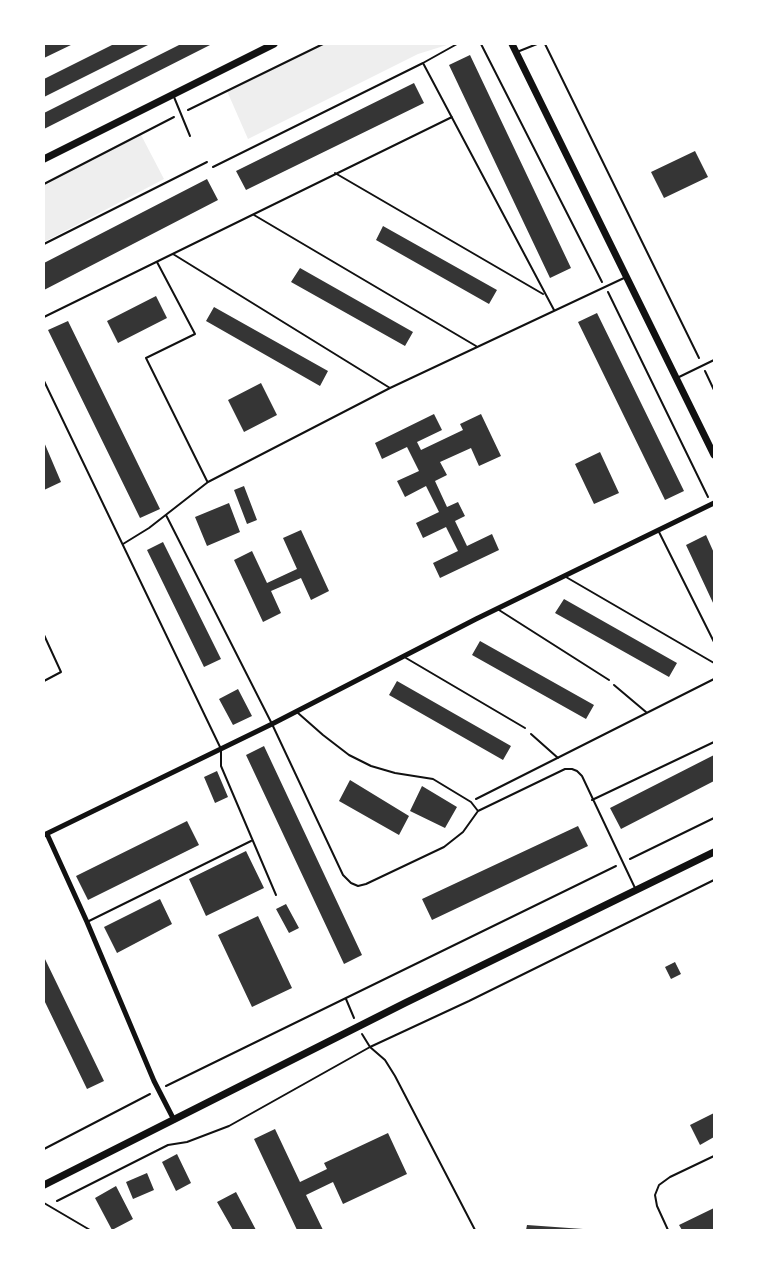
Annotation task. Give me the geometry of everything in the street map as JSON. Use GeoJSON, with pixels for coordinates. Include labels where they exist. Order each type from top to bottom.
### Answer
{"type":"FeatureCollection","features":[{"type":"Feature","properties":{"kind":"street"},"geometry":{"type":"LineString","coordinates":[[44,159],[274,44]]}},
{"type":"Feature","properties":{"kind":"street"},"geometry":{"type":"LineString","coordinates":[[512,44],[714,455]]}},
{"type":"Feature","properties":{"kind":"street"},"geometry":{"type":"LineString","coordinates":[[174,1120],[154,1081],[87,922],[45,834],[272,724],[497,608],[713,504]]}},
{"type":"Feature","properties":{"kind":"street"},"geometry":{"type":"LineString","coordinates":[[44,1185],[714,852]]}},
{"type":"Feature","properties":{"kind":"lane"},"geometry":{"type":"LineString","coordinates":[[213,167],[457,44]]}},
{"type":"Feature","properties":{"kind":"lane"},"geometry":{"type":"LineString","coordinates":[[517,52],[537,44]]}},
{"type":"Feature","properties":{"kind":"lane"},"geometry":{"type":"LineString","coordinates":[[423,63],[554,310]]}},
{"type":"Feature","properties":{"kind":"lane"},"geometry":{"type":"LineString","coordinates":[[173,95],[190,136]]}},
{"type":"Feature","properties":{"kind":"lane"},"geometry":{"type":"LineString","coordinates":[[44,317],[452,117]]}},
{"type":"Feature","properties":{"kind":"lane"},"geometry":{"type":"LineString","coordinates":[[336,173],[544,294]]}},
{"type":"Feature","properties":{"kind":"lane"},"geometry":{"type":"LineString","coordinates":[[254,216],[477,346]]}},
{"type":"Feature","properties":{"kind":"lane"},"geometry":{"type":"LineString","coordinates":[[173,254],[390,388]]}},
{"type":"Feature","properties":{"kind":"lane"},"geometry":{"type":"LineString","coordinates":[[157,262],[195,334],[146,358],[208,482]]}},
{"type":"Feature","properties":{"kind":"lane"},"geometry":{"type":"LineString","coordinates":[[123,544],[166,515],[208,482],[390,388],[627,277]]}},
{"type":"Feature","properties":{"kind":"lane"},"geometry":{"type":"LineString","coordinates":[[676,378],[714,360]]}},
{"type":"Feature","properties":{"kind":"lane"},"geometry":{"type":"LineString","coordinates":[[44,381],[221,749],[221,766],[276,895]]}},
{"type":"Feature","properties":{"kind":"lane"},"geometry":{"type":"LineString","coordinates":[[166,515],[272,724],[344,875],[351,883],[358,886],[366,884],[444,847],[463,832],[478,811],[565,769],[577,771],[582,776],[636,891]]}},
{"type":"Feature","properties":{"kind":"lane"},"geometry":{"type":"LineString","coordinates":[[658,529],[714,642]]}},
{"type":"Feature","properties":{"kind":"lane"},"geometry":{"type":"LineString","coordinates":[[564,576],[714,663]]}},
{"type":"Feature","properties":{"kind":"lane"},"geometry":{"type":"LineString","coordinates":[[497,608],[609,680]]}},
{"type":"Feature","properties":{"kind":"lane"},"geometry":{"type":"LineString","coordinates":[[44,635],[61,672],[44,681]]}},
{"type":"Feature","properties":{"kind":"lane"},"geometry":{"type":"LineString","coordinates":[[404,656],[525,728]]}},
{"type":"Feature","properties":{"kind":"lane"},"geometry":{"type":"LineString","coordinates":[[296,711],[349,755],[371,766],[395,773],[433,779],[471,802],[478,811]]}},
{"type":"Feature","properties":{"kind":"lane"},"geometry":{"type":"LineString","coordinates":[[592,800],[714,742]]}},
{"type":"Feature","properties":{"kind":"lane"},"geometry":{"type":"LineString","coordinates":[[87,922],[252,840]]}},
{"type":"Feature","properties":{"kind":"lane"},"geometry":{"type":"LineString","coordinates":[[668,1230],[657,1206],[655,1195],[659,1185],[670,1177],[714,1156]]}},
{"type":"Feature","properties":{"kind":"lane"},"geometry":{"type":"LineString","coordinates":[[44,1203],[90,1230]]}},
{"type":"Feature","properties":{"kind":"path"},"geometry":{"type":"LineString","coordinates":[[481,44],[713,504]]}},
{"type":"Feature","properties":{"kind":"path"},"geometry":{"type":"LineString","coordinates":[[545,44],[714,390]]}},
{"type":"Feature","properties":{"kind":"path"},"geometry":{"type":"LineString","coordinates":[[471,802],[714,679]]}},
{"type":"Feature","properties":{"kind":"path"},"geometry":{"type":"LineString","coordinates":[[609,680],[646,712]]}},
{"type":"Feature","properties":{"kind":"path"},"geometry":{"type":"LineString","coordinates":[[525,728],[558,758]]}},
{"type":"Feature","properties":{"kind":"path"},"geometry":{"type":"LineString","coordinates":[[44,1149],[160,1089],[714,818]]}},
{"type":"Feature","properties":{"kind":"path"},"geometry":{"type":"LineString","coordinates":[[47,1206],[168,1145],[187,1142],[230,1126],[370,1047],[469,1001],[714,880]]}},
{"type":"Feature","properties":{"kind":"path"},"geometry":{"type":"LineString","coordinates":[[370,1047],[385,1060],[395,1076],[475,1230]]}},
{"type":"Feature","properties":{"kind":"shaded area"},"geometry":{"type":"Polygon","coordinates":[[[323,44],[450,44],[418,54],[248,139],[227,91],[323,44]]]}},
{"type":"Feature","properties":{"kind":"shaded area"},"geometry":{"type":"Polygon","coordinates":[[[140,133],[164,179],[44,242],[44,184],[140,133]]]}},
{"type":"Feature","properties":{"kind":"building"},"geometry":{"type":"Polygon","coordinates":[[[44,44],[73,44],[44,58],[44,44]]]}},
{"type":"Feature","properties":{"kind":"building"},"geometry":{"type":"Polygon","coordinates":[[[114,44],[150,44],[44,97],[44,79],[114,44]]]}},
{"type":"Feature","properties":{"kind":"building"},"geometry":{"type":"Polygon","coordinates":[[[181,44],[212,44],[44,129],[44,113],[181,44]]]}},
{"type":"Feature","properties":{"kind":"building"},"geometry":{"type":"Polygon","coordinates":[[[470,55],[571,268],[550,278],[449,65],[470,55]]]}},
{"type":"Feature","properties":{"kind":"building"},"geometry":{"type":"Polygon","coordinates":[[[414,83],[424,103],[246,190],[236,171],[414,83]]]}},
{"type":"Feature","properties":{"kind":"building"},"geometry":{"type":"Polygon","coordinates":[[[695,151],[708,177],[664,198],[651,172],[695,151]]]}},
{"type":"Feature","properties":{"kind":"building"},"geometry":{"type":"Polygon","coordinates":[[[207,179],[218,200],[44,290],[44,263],[207,179]]]}},
{"type":"Feature","properties":{"kind":"building"},"geometry":{"type":"Polygon","coordinates":[[[383,226],[497,290],[489,304],[376,240],[383,226]]]}},
{"type":"Feature","properties":{"kind":"building"},"geometry":{"type":"Polygon","coordinates":[[[300,268],[413,332],[405,346],[291,282],[300,268]]]}},
{"type":"Feature","properties":{"kind":"building"},"geometry":{"type":"Polygon","coordinates":[[[156,296],[167,318],[118,343],[107,321],[156,296]]]}},
{"type":"Feature","properties":{"kind":"building"},"geometry":{"type":"Polygon","coordinates":[[[214,307],[328,371],[320,386],[206,321],[214,307]]]}},
{"type":"Feature","properties":{"kind":"building"},"geometry":{"type":"Polygon","coordinates":[[[597,313],[684,491],[665,500],[578,322],[597,313]]]}},
{"type":"Feature","properties":{"kind":"building"},"geometry":{"type":"Polygon","coordinates":[[[68,321],[160,509],[140,518],[48,330],[68,321]]]}},
{"type":"Feature","properties":{"kind":"building"},"geometry":{"type":"Polygon","coordinates":[[[261,383],[277,415],[244,432],[228,400],[261,383]]]}},
{"type":"Feature","properties":{"kind":"building"},"geometry":{"type":"Polygon","coordinates":[[[434,414],[442,430],[417,442],[421,450],[463,430],[460,424],[481,414],[501,456],[479,466],[471,448],[440,462],[447,475],[435,481],[447,507],[458,502],[465,516],[455,521],[467,546],[492,534],[499,550],[440,578],[433,563],[458,551],[446,527],[423,538],[416,523],[439,512],[426,486],[405,497],[397,481],[419,471],[407,447],[382,459],[375,443],[434,414]]]}},
{"type":"Feature","properties":{"kind":"building"},"geometry":{"type":"Polygon","coordinates":[[[44,442],[61,482],[44,490],[44,442]]]}},
{"type":"Feature","properties":{"kind":"building"},"geometry":{"type":"Polygon","coordinates":[[[600,452],[619,493],[594,504],[575,464],[600,452]]]}},
{"type":"Feature","properties":{"kind":"building"},"geometry":{"type":"Polygon","coordinates":[[[244,486],[257,520],[247,524],[234,490],[244,486]]]}},
{"type":"Feature","properties":{"kind":"building"},"geometry":{"type":"Polygon","coordinates":[[[229,503],[240,532],[207,546],[195,517],[229,503]]]}},
{"type":"Feature","properties":{"kind":"building"},"geometry":{"type":"Polygon","coordinates":[[[301,530],[329,591],[311,600],[301,578],[271,591],[281,613],[263,622],[234,560],[252,551],[267,583],[297,569],[283,538],[301,530]]]}},
{"type":"Feature","properties":{"kind":"building"},"geometry":{"type":"Polygon","coordinates":[[[706,535],[714,553],[714,605],[686,545],[706,535]]]}},
{"type":"Feature","properties":{"kind":"building"},"geometry":{"type":"Polygon","coordinates":[[[163,542],[221,659],[204,667],[147,550],[163,542]]]}},
{"type":"Feature","properties":{"kind":"building"},"geometry":{"type":"Polygon","coordinates":[[[564,599],[677,663],[669,677],[555,613],[564,599]]]}},
{"type":"Feature","properties":{"kind":"building"},"geometry":{"type":"Polygon","coordinates":[[[480,641],[594,705],[586,719],[472,655],[480,641]]]}},
{"type":"Feature","properties":{"kind":"building"},"geometry":{"type":"Polygon","coordinates":[[[397,681],[511,746],[503,760],[389,695],[397,681]]]}},
{"type":"Feature","properties":{"kind":"building"},"geometry":{"type":"Polygon","coordinates":[[[238,689],[252,716],[233,725],[219,699],[238,689]]]}},
{"type":"Feature","properties":{"kind":"building"},"geometry":{"type":"Polygon","coordinates":[[[264,746],[362,955],[344,964],[246,755],[264,746]]]}},
{"type":"Feature","properties":{"kind":"building"},"geometry":{"type":"Polygon","coordinates":[[[714,755],[714,781],[621,829],[610,808],[714,755]]]}},
{"type":"Feature","properties":{"kind":"building"},"geometry":{"type":"Polygon","coordinates":[[[217,771],[228,797],[215,803],[204,777],[217,771]]]}},
{"type":"Feature","properties":{"kind":"building"},"geometry":{"type":"Polygon","coordinates":[[[350,780],[409,816],[399,835],[339,801],[350,780]]]}},
{"type":"Feature","properties":{"kind":"building"},"geometry":{"type":"Polygon","coordinates":[[[422,786],[457,807],[445,828],[410,811],[422,786]]]}},
{"type":"Feature","properties":{"kind":"building"},"geometry":{"type":"Polygon","coordinates":[[[187,821],[199,845],[88,900],[76,876],[187,821]]]}},
{"type":"Feature","properties":{"kind":"building"},"geometry":{"type":"Polygon","coordinates":[[[578,826],[588,846],[432,920],[422,899],[578,826]]]}},
{"type":"Feature","properties":{"kind":"building"},"geometry":{"type":"Polygon","coordinates":[[[246,851],[264,888],[206,916],[189,879],[246,851]]]}},
{"type":"Feature","properties":{"kind":"building"},"geometry":{"type":"Polygon","coordinates":[[[160,899],[172,924],[117,953],[104,927],[160,899]]]}},
{"type":"Feature","properties":{"kind":"building"},"geometry":{"type":"Polygon","coordinates":[[[286,904],[299,928],[289,933],[276,909],[286,904]]]}},
{"type":"Feature","properties":{"kind":"building"},"geometry":{"type":"Polygon","coordinates":[[[258,916],[292,988],[252,1007],[218,935],[258,916]]]}},
{"type":"Feature","properties":{"kind":"building"},"geometry":{"type":"Polygon","coordinates":[[[44,957],[104,1081],[87,1089],[44,1000],[44,957]]]}},
{"type":"Feature","properties":{"kind":"building"},"geometry":{"type":"Polygon","coordinates":[[[675,962],[681,974],[671,979],[665,967],[675,962]]]}},
{"type":"Feature","properties":{"kind":"building"},"geometry":{"type":"Polygon","coordinates":[[[714,1113],[714,1137],[700,1145],[690,1125],[714,1113]]]}},
{"type":"Feature","properties":{"kind":"building"},"geometry":{"type":"Polygon","coordinates":[[[275,1129],[300,1182],[327,1169],[324,1163],[388,1133],[407,1174],[343,1204],[333,1182],[306,1195],[323,1230],[297,1230],[254,1139],[275,1129]]]}},
{"type":"Feature","properties":{"kind":"building"},"geometry":{"type":"Polygon","coordinates":[[[177,1154],[191,1183],[176,1191],[162,1162],[177,1154]]]}},
{"type":"Feature","properties":{"kind":"building"},"geometry":{"type":"Polygon","coordinates":[[[147,1173],[154,1190],[133,1199],[126,1182],[147,1173]]]}},
{"type":"Feature","properties":{"kind":"building"},"geometry":{"type":"Polygon","coordinates":[[[116,1186],[133,1219],[112,1230],[95,1198],[116,1186]]]}},
{"type":"Feature","properties":{"kind":"building"},"geometry":{"type":"Polygon","coordinates":[[[236,1192],[256,1230],[233,1230],[217,1202],[236,1192]]]}},
{"type":"Feature","properties":{"kind":"building"},"geometry":{"type":"Polygon","coordinates":[[[714,1208],[714,1230],[682,1230],[679,1225],[714,1208]]]}},
{"type":"Feature","properties":{"kind":"building"},"geometry":{"type":"Polygon","coordinates":[[[527,1225],[583,1229],[583,1230],[526,1230],[527,1225]]]}}]}
